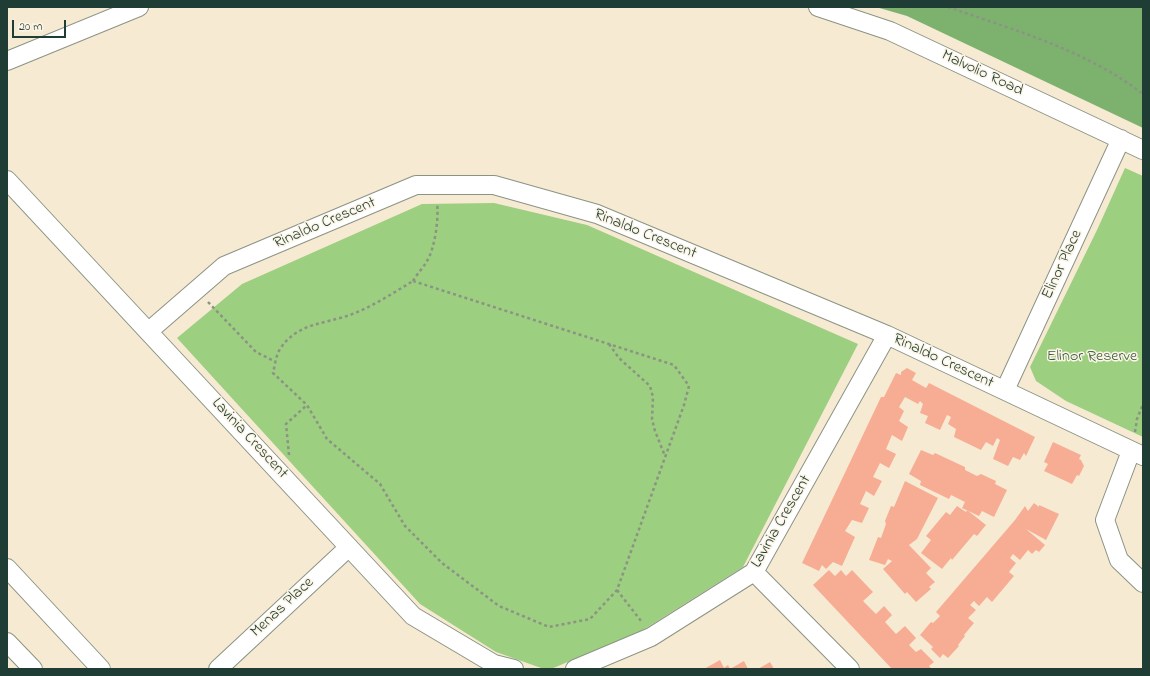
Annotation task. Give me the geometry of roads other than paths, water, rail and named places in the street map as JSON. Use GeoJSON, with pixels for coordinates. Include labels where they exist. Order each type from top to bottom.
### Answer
{"type":"FeatureCollection","features":[{"type":"Feature","properties":{"kind":"street"},"geometry":{"type":"LineString","coordinates":[[7,61],[139,7]]}},
{"type":"Feature","properties":{"kind":"street","name":"Malvolio Road"},"geometry":{"type":"LineString","coordinates":[[818,7],[890,31],[1143,150]]}},
{"type":"Feature","properties":{"kind":"street","name":"Elinor Place"},"geometry":{"type":"LineString","coordinates":[[1004,390],[1121,139]]}},
{"type":"Feature","properties":{"kind":"street","name":"Lavinia Crescent"},"geometry":{"type":"LineString","coordinates":[[7,180],[414,616],[494,664],[514,669]]}},
{"type":"Feature","properties":{"kind":"street","name":"Rinaldo Crescent"},"geometry":{"type":"LineString","coordinates":[[149,331],[224,266],[416,185],[494,184],[597,214],[887,335],[1004,390],[1136,447]]}},
{"type":"Feature","properties":{"kind":"street","name":"Lavinia Crescent"},"geometry":{"type":"LineString","coordinates":[[575,669],[651,637],[754,572],[887,335]]}},
{"type":"Feature","properties":{"kind":"street"},"geometry":{"type":"LineString","coordinates":[[1136,447],[1105,520],[1119,560],[1143,583]]}},
{"type":"Feature","properties":{"kind":"street","name":"Menas Place"},"geometry":{"type":"LineString","coordinates":[[218,669],[348,547]]}},
{"type":"Feature","properties":{"kind":"street"},"geometry":{"type":"LineString","coordinates":[[8,570],[101,669]]}},
{"type":"Feature","properties":{"kind":"street"},"geometry":{"type":"LineString","coordinates":[[754,572],[850,669]]}},
{"type":"Feature","properties":{"kind":"street"},"geometry":{"type":"LineString","coordinates":[[7,642],[33,669]]}},
{"type":"Feature","properties":{"kind":"park label","name":"Elinor Reserve"},"geometry":{"type":"Point","coordinates":[1092,357]}}]}
